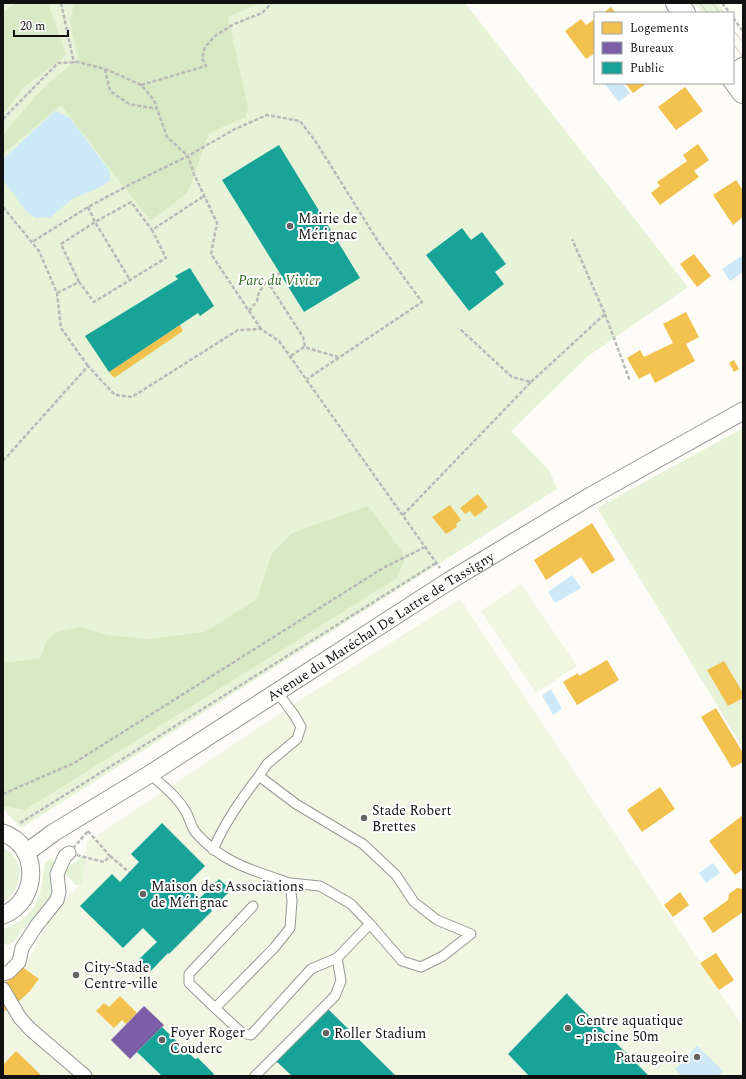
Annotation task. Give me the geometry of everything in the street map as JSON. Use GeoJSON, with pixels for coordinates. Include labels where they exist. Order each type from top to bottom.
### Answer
{"type":"FeatureCollection","features":[{"type":"Feature","properties":{"kind":"street"},"geometry":{"type":"LineString","coordinates":[[677,3],[683,12]]}},
{"type":"Feature","properties":{"kind":"street"},"geometry":{"type":"LineString","coordinates":[[734,72],[743,66]]}},
{"type":"Feature","properties":{"kind":"street"},"geometry":{"type":"LineString","coordinates":[[734,79],[743,92]]}},
{"type":"Feature","properties":{"kind":"street","name":"Avenue du Maréchal De Lattre de Tassigny"},"geometry":{"type":"LineString","coordinates":[[26,853],[53,833],[150,774],[449,581],[589,497],[743,411]]}},
{"type":"Feature","properties":{"kind":"street"},"geometry":{"type":"LineString","coordinates":[[3,833],[17,842],[26,853],[30,866],[31,880],[28,893],[20,904],[3,916]]}},
{"type":"Feature","properties":{"kind":"street"},"geometry":{"type":"LineString","coordinates":[[3,974],[9,972],[19,962],[22,948],[37,925],[57,900],[59,892],[57,874],[65,856],[69,853]]}},
{"type":"Feature","properties":{"kind":"street"},"geometry":{"type":"LineString","coordinates":[[3,989],[20,1018],[30,1029],[85,1076]]}},
{"type":"Feature","properties":{"kind":"lane"},"geometry":{"type":"LineString","coordinates":[[213,850],[227,822],[267,764],[297,739],[301,727],[295,716],[277,692]]}},
{"type":"Feature","properties":{"kind":"lane"},"geometry":{"type":"LineString","coordinates":[[150,774],[176,798],[186,812],[195,832],[213,850],[232,862],[290,883],[320,886],[351,904],[402,961],[421,967],[443,956],[471,934],[437,920],[414,902],[396,875],[363,844],[296,804],[259,776]]}},
{"type":"Feature","properties":{"kind":"lane"},"geometry":{"type":"LineString","coordinates":[[215,1008],[274,948],[290,928],[292,900],[290,883]]}},
{"type":"Feature","properties":{"kind":"lane"},"geometry":{"type":"LineString","coordinates":[[253,906],[188,974],[189,983],[242,1032],[250,1034],[311,969],[337,958],[370,924]]}},
{"type":"Feature","properties":{"kind":"lane"},"geometry":{"type":"LineString","coordinates":[[255,1076],[335,996],[341,981],[337,958]]}},
{"type":"Feature","properties":{"kind":"path"},"geometry":{"type":"LineString","coordinates":[[61,3],[74,62]]}},
{"type":"Feature","properties":{"kind":"path"},"geometry":{"type":"LineString","coordinates":[[141,85],[206,66],[202,58],[205,47],[215,36],[234,24],[262,13],[272,3]]}},
{"type":"Feature","properties":{"kind":"path"},"geometry":{"type":"LineString","coordinates":[[722,3],[729,12]]}},
{"type":"Feature","properties":{"kind":"path"},"geometry":{"type":"LineString","coordinates":[[734,19],[743,31]]}},
{"type":"Feature","properties":{"kind":"path"},"geometry":{"type":"LineString","coordinates":[[3,119],[58,63],[78,62],[105,69],[141,85],[154,100],[168,137],[188,156],[204,196],[217,223],[211,254],[260,329],[280,341],[291,356],[449,581]]}},
{"type":"Feature","properties":{"kind":"path"},"geometry":{"type":"LineString","coordinates":[[105,69],[110,91],[129,104],[157,109]]}},
{"type":"Feature","properties":{"kind":"path"},"geometry":{"type":"LineString","coordinates":[[32,242],[88,207],[188,156],[235,129],[267,116],[300,121],[316,142],[379,243],[422,302],[306,379]]}},
{"type":"Feature","properties":{"kind":"path"},"geometry":{"type":"LineString","coordinates":[[152,230],[204,196]]}},
{"type":"Feature","properties":{"kind":"path"},"geometry":{"type":"LineString","coordinates":[[131,202],[152,230],[166,258],[94,302],[79,282],[61,244],[96,222],[131,202]]}},
{"type":"Feature","properties":{"kind":"path"},"geometry":{"type":"LineString","coordinates":[[3,207],[39,251],[57,293],[61,328],[88,366],[115,394],[132,397],[238,330],[260,329]]}},
{"type":"Feature","properties":{"kind":"path"},"geometry":{"type":"LineString","coordinates":[[88,207],[130,280]]}},
{"type":"Feature","properties":{"kind":"path"},"geometry":{"type":"LineString","coordinates":[[572,239],[605,314],[630,382]]}},
{"type":"Feature","properties":{"kind":"path"},"geometry":{"type":"LineString","coordinates":[[248,311],[257,301],[259,292],[267,281],[280,273]]}},
{"type":"Feature","properties":{"kind":"path"},"geometry":{"type":"LineString","coordinates":[[267,281],[303,337],[306,347]]}},
{"type":"Feature","properties":{"kind":"path"},"geometry":{"type":"LineString","coordinates":[[57,293],[79,282]]}},
{"type":"Feature","properties":{"kind":"path"},"geometry":{"type":"LineString","coordinates":[[403,516],[531,382],[605,314]]}},
{"type":"Feature","properties":{"kind":"path"},"geometry":{"type":"LineString","coordinates":[[459,328],[512,377],[531,382]]}},
{"type":"Feature","properties":{"kind":"path"},"geometry":{"type":"LineString","coordinates":[[291,356],[306,347],[339,357]]}},
{"type":"Feature","properties":{"kind":"path"},"geometry":{"type":"LineString","coordinates":[[3,461],[88,366]]}},
{"type":"Feature","properties":{"kind":"path"},"geometry":{"type":"LineString","coordinates":[[3,794],[74,763],[383,568],[425,547]]}},
{"type":"Feature","properties":{"kind":"path"},"geometry":{"type":"LineString","coordinates":[[20,823],[436,563]]}},
{"type":"Feature","properties":{"kind":"path"},"geometry":{"type":"LineString","coordinates":[[110,856],[104,862],[69,853],[88,832],[110,856],[129,872]]}},
{"type":"Feature","properties":{"kind":"green space","name":"Parc du Vivier"},"geometry":{"type":"Polygon","coordinates":[[[3,3],[465,3],[688,287],[587,357],[511,431],[549,470],[557,489],[21,828],[3,809],[3,3]]]}},
{"type":"Feature","properties":{"kind":"green space"},"geometry":{"type":"Polygon","coordinates":[[[15,3],[48,3],[66,55],[23,88],[3,115],[3,13],[15,3]]]}},
{"type":"Feature","properties":{"kind":"green space"},"geometry":{"type":"Polygon","coordinates":[[[74,3],[260,3],[228,17],[248,107],[246,117],[209,133],[188,192],[151,221],[61,105],[3,154],[3,135],[41,90],[78,58],[70,22],[74,3]]]}},
{"type":"Feature","properties":{"kind":"green space"},"geometry":{"type":"Polygon","coordinates":[[[694,3],[717,3],[724,12],[702,12],[694,3]]]}},
{"type":"Feature","properties":{"kind":"green space"},"geometry":{"type":"Polygon","coordinates":[[[743,428],[743,748],[597,508],[743,428]]]}},
{"type":"Feature","properties":{"kind":"green space"},"geometry":{"type":"Polygon","coordinates":[[[368,506],[406,557],[397,578],[25,810],[3,806],[3,662],[40,658],[46,642],[56,632],[81,627],[108,635],[147,639],[205,632],[257,599],[272,553],[292,533],[368,506]]]}},
{"type":"Feature","properties":{"kind":"green space"},"geometry":{"type":"Polygon","coordinates":[[[521,584],[577,666],[536,693],[481,611],[521,584]]]}},
{"type":"Feature","properties":{"kind":"green space","name":"Stade Robert Brettes"},"geometry":{"type":"Polygon","coordinates":[[[460,599],[743,1027],[743,1076],[3,1076],[3,981],[25,967],[56,908],[82,883],[87,842],[305,697],[460,599]]]}},
{"type":"Feature","properties":{"kind":"green space"},"geometry":{"type":"Polygon","coordinates":[[[3,847],[16,859],[20,872],[14,892],[3,902],[3,847]]]}},
{"type":"Feature","properties":{"kind":"green space"},"geometry":{"type":"Polygon","coordinates":[[[84,855],[103,866],[85,885],[76,885],[64,873],[68,867],[84,855]]]}},
{"type":"Feature","properties":{"kind":"green space"},"geometry":{"type":"Polygon","coordinates":[[[51,858],[58,865],[53,896],[22,930],[14,942],[7,945],[3,943],[3,929],[24,918],[36,904],[45,863],[51,858]]]}},
{"type":"Feature","properties":{"kind":"water"},"geometry":{"type":"Polygon","coordinates":[[[605,84],[623,84],[630,93],[619,102],[605,84]]]}},
{"type":"Feature","properties":{"kind":"water"},"geometry":{"type":"Polygon","coordinates":[[[55,111],[70,118],[109,170],[111,180],[101,187],[72,199],[51,217],[35,218],[27,212],[3,180],[3,159],[55,111]]]}},
{"type":"Feature","properties":{"kind":"water"},"geometry":{"type":"Polygon","coordinates":[[[743,255],[743,272],[730,281],[722,269],[743,255]]]}},
{"type":"Feature","properties":{"kind":"water"},"geometry":{"type":"Polygon","coordinates":[[[572,575],[581,588],[555,603],[548,592],[572,575]]]}},
{"type":"Feature","properties":{"kind":"water"},"geometry":{"type":"Polygon","coordinates":[[[551,689],[562,709],[553,715],[542,695],[551,689]]]}},
{"type":"Feature","properties":{"kind":"water"},"geometry":{"type":"Polygon","coordinates":[[[713,863],[720,873],[706,883],[699,873],[713,863]]]}},
{"type":"Feature","properties":{"kind":"water","name":"Pataugeoire"},"geometry":{"type":"Polygon","coordinates":[[[697,1046],[723,1071],[718,1076],[682,1076],[675,1069],[697,1046]]]}},
{"type":"Feature","properties":{"kind":"building: Logements"},"geometry":{"type":"Polygon","coordinates":[[[611,7],[615,12],[604,12],[611,7]]]}},
{"type":"Feature","properties":{"kind":"building: Logements"},"geometry":{"type":"Polygon","coordinates":[[[581,19],[586,25],[594,20],[594,54],[586,59],[565,31],[581,19]]]}},
{"type":"Feature","properties":{"kind":"building: Logements"},"geometry":{"type":"Polygon","coordinates":[[[626,84],[646,84],[633,93],[626,84]]]}},
{"type":"Feature","properties":{"kind":"building: Logements"},"geometry":{"type":"Polygon","coordinates":[[[685,87],[703,111],[676,130],[658,107],[685,87]]]}},
{"type":"Feature","properties":{"kind":"building: Logements"},"geometry":{"type":"Polygon","coordinates":[[[698,144],[709,160],[694,171],[699,177],[660,205],[651,193],[660,186],[657,182],[687,161],[683,155],[698,144]]]}},
{"type":"Feature","properties":{"kind":"building: Logements"},"geometry":{"type":"Polygon","coordinates":[[[736,180],[743,190],[743,217],[733,225],[713,195],[736,180]]]}},
{"type":"Feature","properties":{"kind":"building: Logements"},"geometry":{"type":"Polygon","coordinates":[[[694,254],[711,276],[697,287],[680,264],[694,254]]]}},
{"type":"Feature","properties":{"kind":"building: Logements"},"geometry":{"type":"Polygon","coordinates":[[[686,312],[699,337],[686,344],[695,361],[655,383],[650,373],[639,379],[627,358],[640,350],[644,357],[673,343],[663,324],[686,312]]]}},
{"type":"Feature","properties":{"kind":"building: Logements"},"geometry":{"type":"Polygon","coordinates":[[[180,325],[183,331],[114,378],[109,372],[180,325]]]}},
{"type":"Feature","properties":{"kind":"building: Logements"},"geometry":{"type":"Polygon","coordinates":[[[734,360],[739,369],[734,372],[729,363],[734,360]]]}},
{"type":"Feature","properties":{"kind":"building: Logements"},"geometry":{"type":"Polygon","coordinates":[[[478,494],[488,507],[475,517],[470,511],[465,514],[460,508],[478,494]]]}},
{"type":"Feature","properties":{"kind":"building: Logements"},"geometry":{"type":"Polygon","coordinates":[[[450,505],[461,520],[456,524],[457,527],[446,534],[432,517],[450,505]]]}},
{"type":"Feature","properties":{"kind":"building: Logements"},"geometry":{"type":"Polygon","coordinates":[[[592,523],[615,560],[592,574],[581,557],[546,580],[534,560],[592,523]]]}},
{"type":"Feature","properties":{"kind":"building: Logements"},"geometry":{"type":"Polygon","coordinates":[[[607,660],[619,680],[577,705],[563,682],[578,673],[579,676],[607,660]]]}},
{"type":"Feature","properties":{"kind":"building: Logements"},"geometry":{"type":"Polygon","coordinates":[[[724,661],[743,693],[743,698],[728,706],[707,670],[724,661]]]}},
{"type":"Feature","properties":{"kind":"building: Logements"},"geometry":{"type":"Polygon","coordinates":[[[716,708],[743,753],[743,762],[732,768],[701,717],[716,708]]]}},
{"type":"Feature","properties":{"kind":"building: Logements"},"geometry":{"type":"Polygon","coordinates":[[[660,787],[675,809],[642,832],[627,810],[660,787]]]}},
{"type":"Feature","properties":{"kind":"building: Logements"},"geometry":{"type":"Polygon","coordinates":[[[743,815],[743,869],[735,875],[709,841],[743,815]]]}},
{"type":"Feature","properties":{"kind":"building: Logements"},"geometry":{"type":"Polygon","coordinates":[[[737,888],[743,889],[743,912],[713,933],[703,918],[728,900],[729,894],[737,888]]]}},
{"type":"Feature","properties":{"kind":"building: Logements"},"geometry":{"type":"Polygon","coordinates":[[[680,892],[689,905],[673,917],[664,905],[680,892]]]}},
{"type":"Feature","properties":{"kind":"building: Logements"},"geometry":{"type":"Polygon","coordinates":[[[716,953],[734,980],[719,990],[700,963],[716,953]]]}},
{"type":"Feature","properties":{"kind":"building: Logements"},"geometry":{"type":"Polygon","coordinates":[[[21,966],[39,979],[29,992],[17,1003],[3,1012],[3,985],[21,966]]]}},
{"type":"Feature","properties":{"kind":"building: Logements"},"geometry":{"type":"Polygon","coordinates":[[[120,996],[137,1013],[126,1024],[122,1020],[114,1028],[96,1011],[104,1003],[109,1007],[120,996]]]}},
{"type":"Feature","properties":{"kind":"building: Logements"},"geometry":{"type":"Polygon","coordinates":[[[16,1051],[42,1076],[3,1076],[3,1065],[16,1051]]]}},
{"type":"Feature","properties":{"kind":"building: Bureaux"},"geometry":{"type":"Polygon","coordinates":[[[144,1006],[164,1025],[130,1059],[111,1040],[144,1006]]]}},
{"type":"Feature","properties":{"kind":"building: Public","name":"Mairie de Mérignac"},"geometry":{"type":"Polygon","coordinates":[[[279,145],[360,278],[304,312],[222,180],[279,145]]]}},
{"type":"Feature","properties":{"kind":"building: Public"},"geometry":{"type":"Polygon","coordinates":[[[462,228],[471,240],[482,232],[506,264],[495,272],[504,284],[469,311],[426,255],[462,228]]]}},
{"type":"Feature","properties":{"kind":"building: Public"},"geometry":{"type":"Polygon","coordinates":[[[190,268],[214,306],[200,316],[198,313],[109,372],[85,336],[178,279],[175,276],[190,268]]]}},
{"type":"Feature","properties":{"kind":"building: Public","name":"Maison des Associations de Mérignac"},"geometry":{"type":"Polygon","coordinates":[[[162,823],[205,866],[186,885],[199,899],[219,879],[231,890],[211,910],[212,911],[149,973],[137,961],[157,942],[143,928],[123,948],[80,906],[112,874],[120,882],[139,862],[131,854],[162,823]]]}},
{"type":"Feature","properties":{"kind":"building: Public","name":"Centre aquatique - piscine 50m"},"geometry":{"type":"Polygon","coordinates":[[[567,993],[649,1076],[529,1076],[508,1054],[567,993]]]}},
{"type":"Feature","properties":{"kind":"building: Public","name":"Roller Stadium"},"geometry":{"type":"Polygon","coordinates":[[[326,1007],[396,1076],[292,1076],[274,1059],[326,1007]]]}},
{"type":"Feature","properties":{"kind":"building: Public","name":"Foyer Roger Couderc"},"geometry":{"type":"Polygon","coordinates":[[[162,1027],[195,1059],[198,1058],[214,1074],[212,1076],[162,1076],[137,1052],[162,1027]]]}},
{"type":"Feature","properties":{"kind":"tram line"},"geometry":{"type":"LineString","coordinates":[[700,3],[707,12]]}},
{"type":"Feature","properties":{"kind":"tram line"},"geometry":{"type":"LineString","coordinates":[[712,3],[719,12]]}},
{"type":"Feature","properties":{"kind":"tram line"},"geometry":{"type":"LineString","coordinates":[[734,31],[743,42]]}},
{"type":"Feature","properties":{"kind":"tram line"},"geometry":{"type":"LineString","coordinates":[[734,45],[743,57]]}},
{"type":"Feature","properties":{"kind":"place","name":"Mairie de Mérignac"},"geometry":{"type":"Point","coordinates":[290,226]}},
{"type":"Feature","properties":{"kind":"place","name":"Stade Robert Brettes"},"geometry":{"type":"Point","coordinates":[364,818]}},
{"type":"Feature","properties":{"kind":"place","name":"Maison des Associations de Mérignac"},"geometry":{"type":"Point","coordinates":[143,894]}},
{"type":"Feature","properties":{"kind":"place","name":"City-Stade Centre-ville"},"geometry":{"type":"Point","coordinates":[76,975]}},
{"type":"Feature","properties":{"kind":"place","name":"Centre aquatique - piscine 50m"},"geometry":{"type":"Point","coordinates":[568,1028]}},
{"type":"Feature","properties":{"kind":"place","name":"Roller Stadium"},"geometry":{"type":"Point","coordinates":[326,1033]}},
{"type":"Feature","properties":{"kind":"place","name":"Foyer Roger Couderc"},"geometry":{"type":"Point","coordinates":[162,1040]}},
{"type":"Feature","properties":{"kind":"place","name":"Pataugeoire"},"geometry":{"type":"Point","coordinates":[697,1057]}}]}
